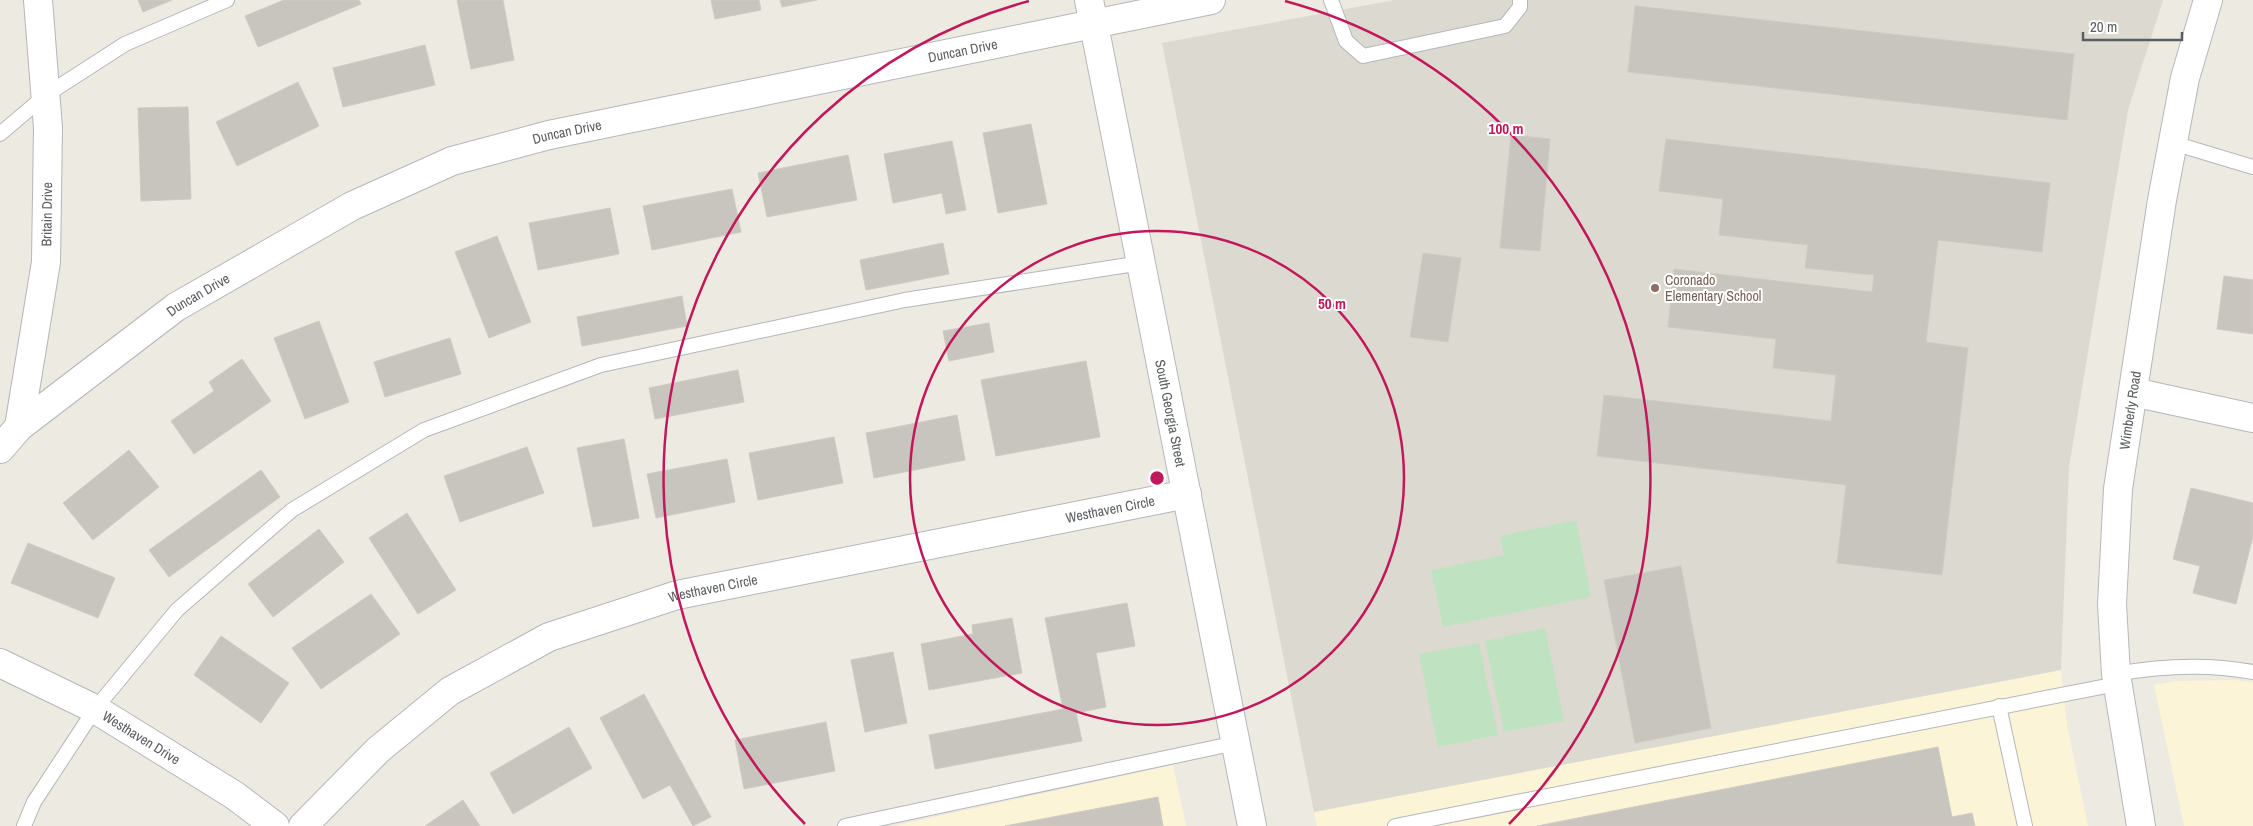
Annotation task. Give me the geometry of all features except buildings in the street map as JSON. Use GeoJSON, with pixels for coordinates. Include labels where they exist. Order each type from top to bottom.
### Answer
{"type":"FeatureCollection","features":[{"type":"Feature","properties":{"kind":"street","name":"Britain Drive"},"geometry":{"type":"LineString","coordinates":[[19,427],[46,262],[48,128],[38,0]]}},
{"type":"Feature","properties":{"kind":"street","name":"Duncan Drive"},"geometry":{"type":"LineString","coordinates":[[0,449],[19,427],[176,307],[352,206],[452,162],[548,135],[1092,11],[1211,0]]}},
{"type":"Feature","properties":{"kind":"street","name":"Wimberly Road"},"geometry":{"type":"LineString","coordinates":[[2141,826],[2117,679],[2112,604],[2118,489],[2173,143],[2185,78],[2208,0]]}},
{"type":"Feature","properties":{"kind":"street","name":"South Georgia Street"},"geometry":{"type":"LineString","coordinates":[[1092,11],[1252,826]]}},
{"type":"Feature","properties":{"kind":"street"},"geometry":{"type":"LineString","coordinates":[[2133,392],[2253,418]]}},
{"type":"Feature","properties":{"kind":"street","name":"Westhaven Circle"},"geometry":{"type":"LineString","coordinates":[[303,826],[378,750],[450,690],[549,637],[677,595],[1187,494]]}},
{"type":"Feature","properties":{"kind":"street","name":"Westhaven Drive"},"geometry":{"type":"LineString","coordinates":[[0,662],[95,709],[234,795],[275,826]]}},
{"type":"Feature","properties":{"kind":"lane"},"geometry":{"type":"LineString","coordinates":[[0,134],[46,95],[125,44],[227,0]]}},
{"type":"Feature","properties":{"kind":"lane"},"geometry":{"type":"LineString","coordinates":[[1331,0],[1346,41],[1363,56],[1505,26],[1520,7],[1520,0]]}},
{"type":"Feature","properties":{"kind":"lane"},"geometry":{"type":"LineString","coordinates":[[2173,143],[2253,167]]}},
{"type":"Feature","properties":{"kind":"lane"},"geometry":{"type":"LineString","coordinates":[[24,826],[34,802],[95,709],[177,610],[292,510],[424,430],[601,364],[904,300],[1141,263]]}},
{"type":"Feature","properties":{"kind":"lane"},"geometry":{"type":"LineString","coordinates":[[1395,826],[1999,706],[2117,679],[2145,668],[2194,667],[2253,672]]}},
{"type":"Feature","properties":{"kind":"lane"},"geometry":{"type":"LineString","coordinates":[[1999,706],[2025,826]]}},
{"type":"Feature","properties":{"kind":"lane"},"geometry":{"type":"LineString","coordinates":[[846,826],[1236,743]]}},
{"type":"Feature","properties":{"kind":"shaded area","name":"Coronado Elementary School"},"geometry":{"type":"Polygon","coordinates":[[[1395,0],[2163,0],[2128,110],[2069,467],[2061,670],[1314,812],[1162,43],[1395,0]]]}},
{"type":"Feature","properties":{"kind":"shaded area"},"geometry":{"type":"Polygon","coordinates":[[[2061,670],[2067,725],[2088,826],[1317,826],[1314,812],[2061,670]]]}},
{"type":"Feature","properties":{"kind":"shaded area"},"geometry":{"type":"Polygon","coordinates":[[[2234,680],[2253,682],[2253,826],[2184,826],[2154,685],[2175,681],[2234,680]]]}},
{"type":"Feature","properties":{"kind":"shaded area"},"geometry":{"type":"Polygon","coordinates":[[[1173,765],[1186,826],[893,826],[1173,765]]]}},
{"type":"Feature","properties":{"kind":"green space"},"geometry":{"type":"Polygon","coordinates":[[[1576,520],[1591,597],[1443,627],[1431,570],[1504,555],[1500,536],[1576,520]]]}},
{"type":"Feature","properties":{"kind":"green space"},"geometry":{"type":"Polygon","coordinates":[[[1545,628],[1564,721],[1504,732],[1485,641],[1545,628]]]}},
{"type":"Feature","properties":{"kind":"green space"},"geometry":{"type":"Polygon","coordinates":[[[1479,643],[1498,735],[1438,747],[1419,654],[1479,643]]]}},
{"type":"Feature","properties":{"kind":"place","name":"Coronado Elementary School"},"geometry":{"type":"Point","coordinates":[1655,288]}}]}
